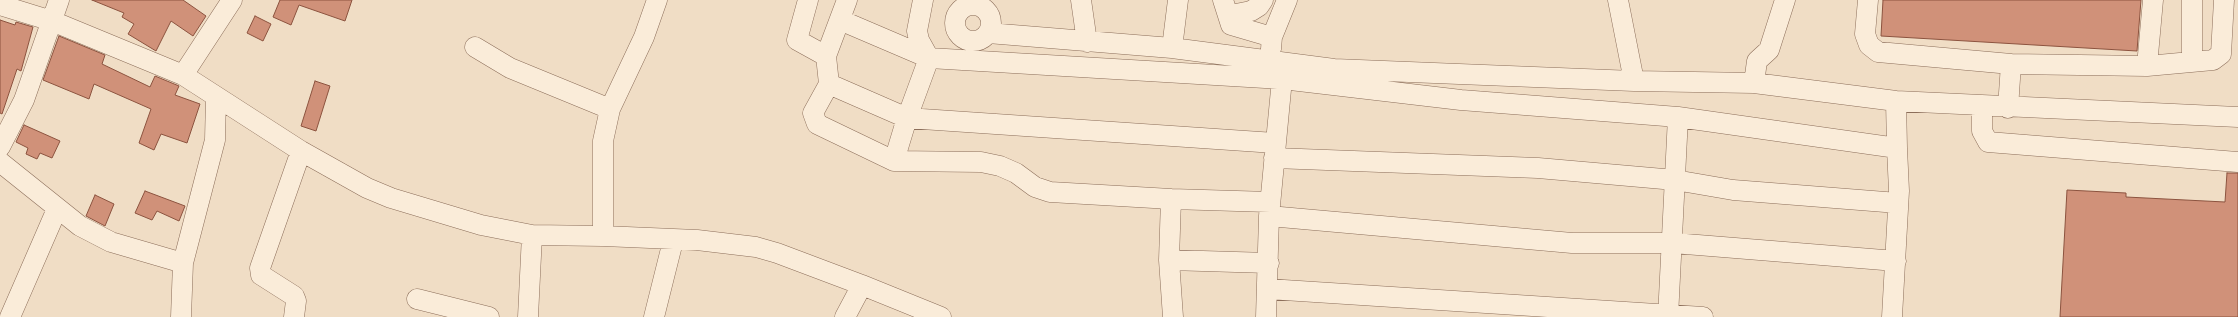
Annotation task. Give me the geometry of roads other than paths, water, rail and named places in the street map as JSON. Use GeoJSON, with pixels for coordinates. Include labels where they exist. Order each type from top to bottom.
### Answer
{"type":"FeatureCollection","features":[{"type":"Feature","properties":{"kind":"street"},"geometry":{"type":"LineString","coordinates":[[0,147],[24,100],[59,0]]}},
{"type":"Feature","properties":{"kind":"street"},"geometry":{"type":"LineString","coordinates":[[182,75],[232,0]]}},
{"type":"Feature","properties":{"kind":"street"},"geometry":{"type":"LineString","coordinates":[[603,236],[602,150],[610,109],[644,37],[657,0]]}},
{"type":"Feature","properties":{"kind":"street"},"geometry":{"type":"LineString","coordinates":[[808,0],[797,40],[826,56]]}},
{"type":"Feature","properties":{"kind":"street"},"geometry":{"type":"LineString","coordinates":[[847,0],[826,56],[829,84],[812,113],[817,124],[894,161],[981,162],[1000,166],[1016,173],[1035,187],[1050,192],[1171,199],[1572,243],[1673,243],[1896,261]]}},
{"type":"Feature","properties":{"kind":"street"},"geometry":{"type":"LineString","coordinates":[[894,161],[907,118],[929,58],[919,40],[917,31],[923,0]]}},
{"type":"Feature","properties":{"kind":"street"},"geometry":{"type":"LineString","coordinates":[[1081,0],[1088,42]]}},
{"type":"Feature","properties":{"kind":"street"},"geometry":{"type":"LineString","coordinates":[[1172,48],[1178,0]]}},
{"type":"Feature","properties":{"kind":"street"},"geometry":{"type":"LineString","coordinates":[[1233,10],[1251,11],[1259,6],[1263,0]]}},
{"type":"Feature","properties":{"kind":"street"},"geometry":{"type":"LineString","coordinates":[[1270,61],[1272,37],[1287,0]]}},
{"type":"Feature","properties":{"kind":"street"},"geometry":{"type":"LineString","coordinates":[[1618,0],[1634,82]]}},
{"type":"Feature","properties":{"kind":"street"},"geometry":{"type":"LineString","coordinates":[[1754,83],[1757,61],[1769,50],[1785,0]]}},
{"type":"Feature","properties":{"kind":"street"},"geometry":{"type":"LineString","coordinates":[[1868,0],[1865,34],[1869,45],[1878,52],[2011,64],[2147,66],[2213,60],[2221,54],[2224,0]]}},
{"type":"Feature","properties":{"kind":"street"},"geometry":{"type":"LineString","coordinates":[[2147,66],[2153,0]]}},
{"type":"Feature","properties":{"kind":"street"},"geometry":{"type":"LineString","coordinates":[[2192,0],[2192,62]]}},
{"type":"Feature","properties":{"kind":"street"},"geometry":{"type":"LineString","coordinates":[[976,2],[989,15],[991,21],[988,33],[984,37],[974,41],[964,38],[956,30],[955,20],[957,14],[964,7],[976,2]]}},
{"type":"Feature","properties":{"kind":"street"},"geometry":{"type":"LineString","coordinates":[[0,5],[52,21],[182,75],[301,151],[367,188],[391,198],[481,225],[532,235],[603,236],[673,241],[697,240],[756,247],[777,253],[862,285],[941,317]]}},
{"type":"Feature","properties":{"kind":"street"},"geometry":{"type":"LineString","coordinates":[[1233,10],[1272,37]]}},
{"type":"Feature","properties":{"kind":"street"},"geometry":{"type":"LineString","coordinates":[[840,20],[929,58],[1282,79],[1461,100],[1678,118],[1897,148]]}},
{"type":"Feature","properties":{"kind":"street"},"geometry":{"type":"LineString","coordinates":[[988,33],[1172,48],[1334,69],[1634,82],[1754,83],[1896,101],[2008,108],[2238,118]]}},
{"type":"Feature","properties":{"kind":"street"},"geometry":{"type":"LineString","coordinates":[[475,47],[510,68],[610,109]]}},
{"type":"Feature","properties":{"kind":"street"},"geometry":{"type":"LineString","coordinates":[[2008,108],[2011,64]]}},
{"type":"Feature","properties":{"kind":"street"},"geometry":{"type":"LineString","coordinates":[[1266,317],[1269,263],[1269,209],[1282,79]]}},
{"type":"Feature","properties":{"kind":"street"},"geometry":{"type":"LineString","coordinates":[[829,84],[907,118],[1274,150],[1538,168],[1675,180],[1733,190],[1898,203]]}},
{"type":"Feature","properties":{"kind":"street"},"geometry":{"type":"LineString","coordinates":[[181,317],[183,263],[215,140],[216,97]]}},
{"type":"Feature","properties":{"kind":"street"},"geometry":{"type":"LineString","coordinates":[[1892,317],[1898,203],[1896,101]]}},
{"type":"Feature","properties":{"kind":"street"},"geometry":{"type":"LineString","coordinates":[[1982,106],[1982,131],[1988,142],[2238,162]]}},
{"type":"Feature","properties":{"kind":"street"},"geometry":{"type":"LineString","coordinates":[[1668,316],[1673,243],[1678,118]]}},
{"type":"Feature","properties":{"kind":"street"},"geometry":{"type":"LineString","coordinates":[[294,317],[296,301],[294,296],[261,275],[260,268],[301,151]]}},
{"type":"Feature","properties":{"kind":"street"},"geometry":{"type":"LineString","coordinates":[[0,162],[80,226],[111,242],[183,263]]}},
{"type":"Feature","properties":{"kind":"street"},"geometry":{"type":"LineString","coordinates":[[1171,199],[1169,260],[1173,317]]}},
{"type":"Feature","properties":{"kind":"street"},"geometry":{"type":"LineString","coordinates":[[10,317],[57,209]]}},
{"type":"Feature","properties":{"kind":"street"},"geometry":{"type":"LineString","coordinates":[[528,317],[532,235]]}},
{"type":"Feature","properties":{"kind":"street"},"geometry":{"type":"LineString","coordinates":[[654,317],[673,241]]}},
{"type":"Feature","properties":{"kind":"street"},"geometry":{"type":"LineString","coordinates":[[1169,260],[1269,263]]}},
{"type":"Feature","properties":{"kind":"street"},"geometry":{"type":"LineString","coordinates":[[845,317],[862,285]]}},
{"type":"Feature","properties":{"kind":"street"},"geometry":{"type":"LineString","coordinates":[[1268,289],[1668,316],[1704,317]]}},
{"type":"Feature","properties":{"kind":"street"},"geometry":{"type":"LineString","coordinates":[[417,299],[489,317]]}}]}
